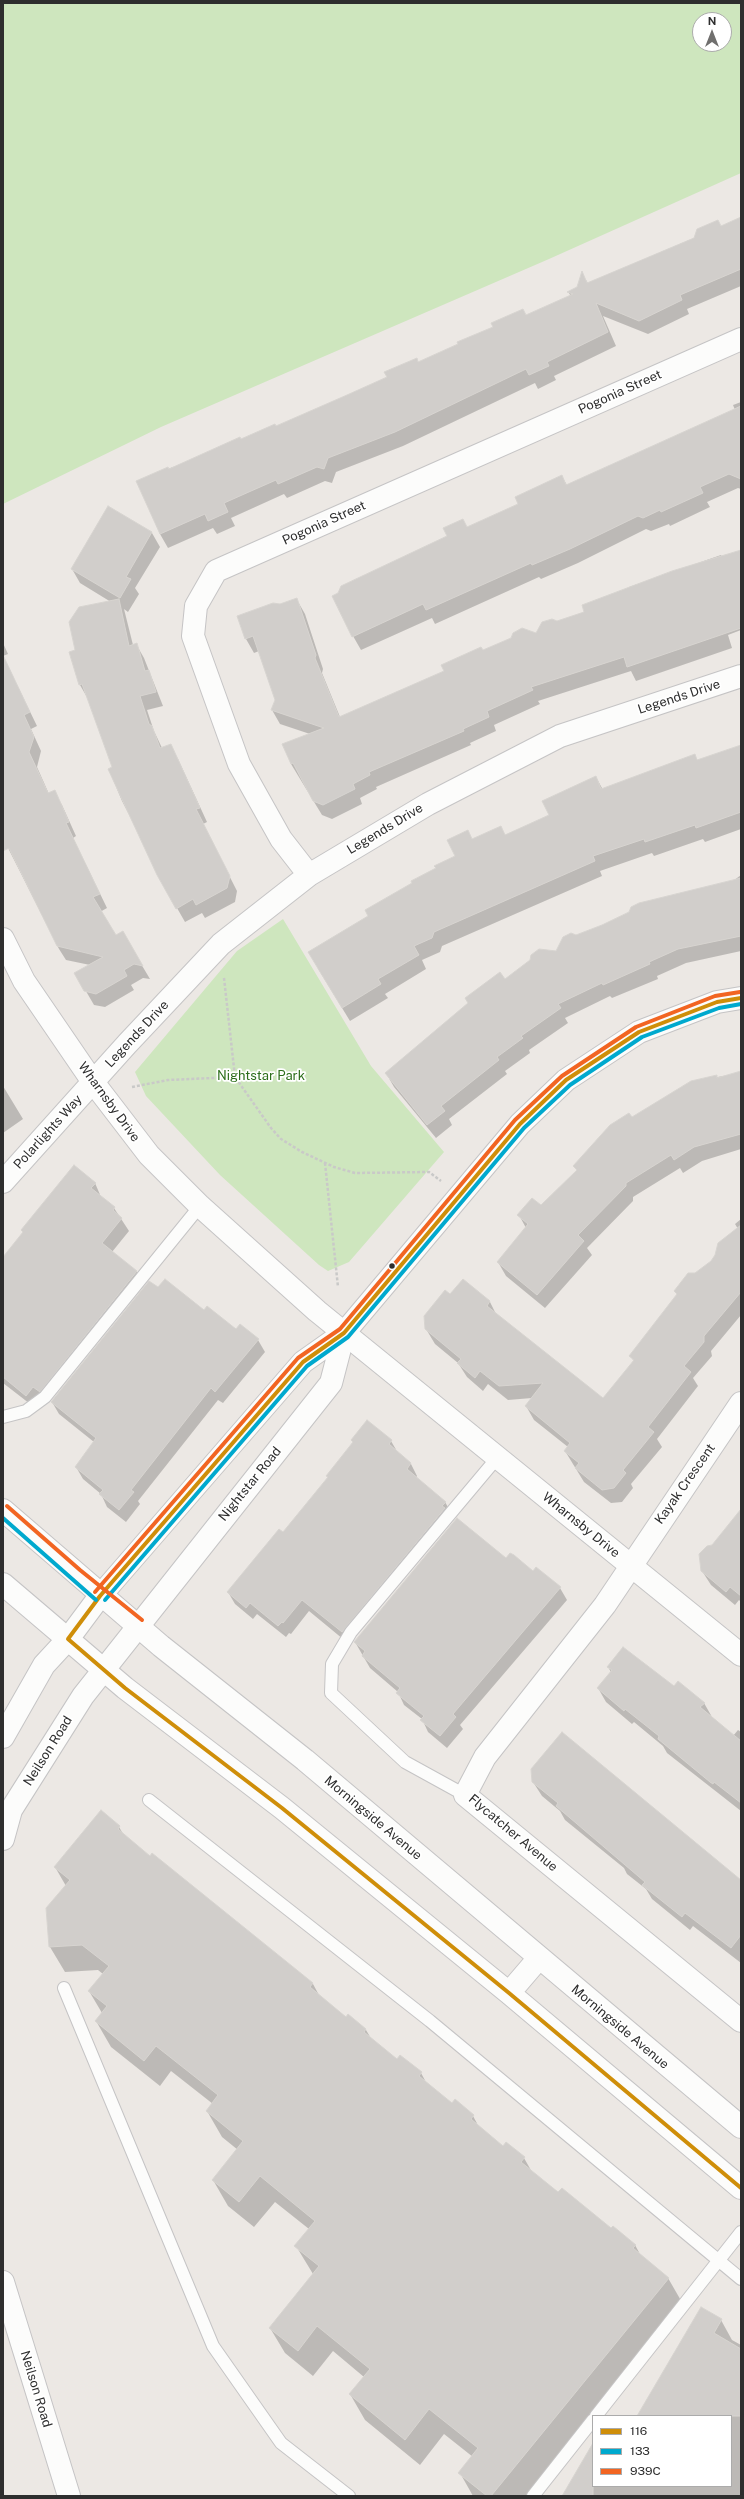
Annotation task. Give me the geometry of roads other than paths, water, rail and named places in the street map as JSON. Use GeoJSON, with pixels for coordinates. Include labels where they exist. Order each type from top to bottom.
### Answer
{"type":"FeatureCollection","features":[{"type":"Feature","properties":{"kind":"street","name":"Pogonia Street"},"geometry":{"type":"LineString","coordinates":[[309,875],[281,839],[239,764],[193,636],[196,606],[216,571],[741,339]]}},
{"type":"Feature","properties":{"kind":"street","name":"Legends Drive"},"geometry":{"type":"LineString","coordinates":[[93,1082],[221,944],[309,875],[428,804],[560,736],[741,676]]}},
{"type":"Feature","properties":{"kind":"street","name":"Wharnsby Drive"},"geometry":{"type":"LineString","coordinates":[[3,939],[24,981],[93,1082],[149,1155],[200,1206],[317,1311],[741,1656]]}},
{"type":"Feature","properties":{"kind":"street","name":"Nightstar Road"},"geometry":{"type":"LineString","coordinates":[[68,1639],[100,1596],[304,1362],[344,1333],[520,1124],[566,1080],[639,1032],[717,1002],[741,998]]}},
{"type":"Feature","properties":{"kind":"street","name":"Polarlights Way"},"geometry":{"type":"LineString","coordinates":[[3,1182],[93,1082]]}},
{"type":"Feature","properties":{"kind":"street","name":"Nightstar Road"},"geometry":{"type":"LineString","coordinates":[[104,1669],[331,1383],[344,1333]]}},
{"type":"Feature","properties":{"kind":"street","name":"Kayak Crescent"},"geometry":{"type":"LineString","coordinates":[[630,1565],[741,1403]]}},
{"type":"Feature","properties":{"kind":"street","name":"Morningside Avenue"},"geometry":{"type":"LineString","coordinates":[[3,1510],[100,1596],[305,1760],[741,2127]]}},
{"type":"Feature","properties":{"kind":"street","name":"Flycatcher Avenue"},"geometry":{"type":"LineString","coordinates":[[630,1565],[605,1604],[484,1757],[466,1795],[741,2021]]}},
{"type":"Feature","properties":{"kind":"street"},"geometry":{"type":"LineString","coordinates":[[3,1584],[104,1669],[282,1808],[509,1993],[741,2188]]}},
{"type":"Feature","properties":{"kind":"street"},"geometry":{"type":"LineString","coordinates":[[3,1736],[44,1665],[68,1639]]}},
{"type":"Feature","properties":{"kind":"street","name":"Neilson Road"},"geometry":{"type":"LineString","coordinates":[[3,1839],[11,1810],[83,1696],[104,1669]]}},
{"type":"Feature","properties":{"kind":"street"},"geometry":{"type":"LineString","coordinates":[[509,1993],[539,1958]]}},
{"type":"Feature","properties":{"kind":"street","name":"Neilson Road"},"geometry":{"type":"LineString","coordinates":[[3,2282],[69,2496]]}},
{"type":"Feature","properties":{"kind":"lane"},"geometry":{"type":"LineString","coordinates":[[3,1417],[26,1411],[45,1397],[200,1206]]}},
{"type":"Feature","properties":{"kind":"lane"},"geometry":{"type":"LineString","coordinates":[[466,1795],[405,1762],[331,1693],[332,1664],[351,1632],[497,1458]]}},
{"type":"Feature","properties":{"kind":"lane"},"geometry":{"type":"LineString","coordinates":[[149,1800],[430,2021],[741,2279]]}},
{"type":"Feature","properties":{"kind":"lane"},"geometry":{"type":"LineString","coordinates":[[64,1988],[213,2346],[281,2443],[349,2496]]}},
{"type":"Feature","properties":{"kind":"lane"},"geometry":{"type":"LineString","coordinates":[[597,2415],[741,2232]]}},
{"type":"Feature","properties":{"kind":"lane"},"geometry":{"type":"LineString","coordinates":[[533,2496],[592,2421]]}},
{"type":"Feature","properties":{"kind":"park label","name":"Nightstar Park"},"geometry":{"type":"Point","coordinates":[261,1076]}}]}
